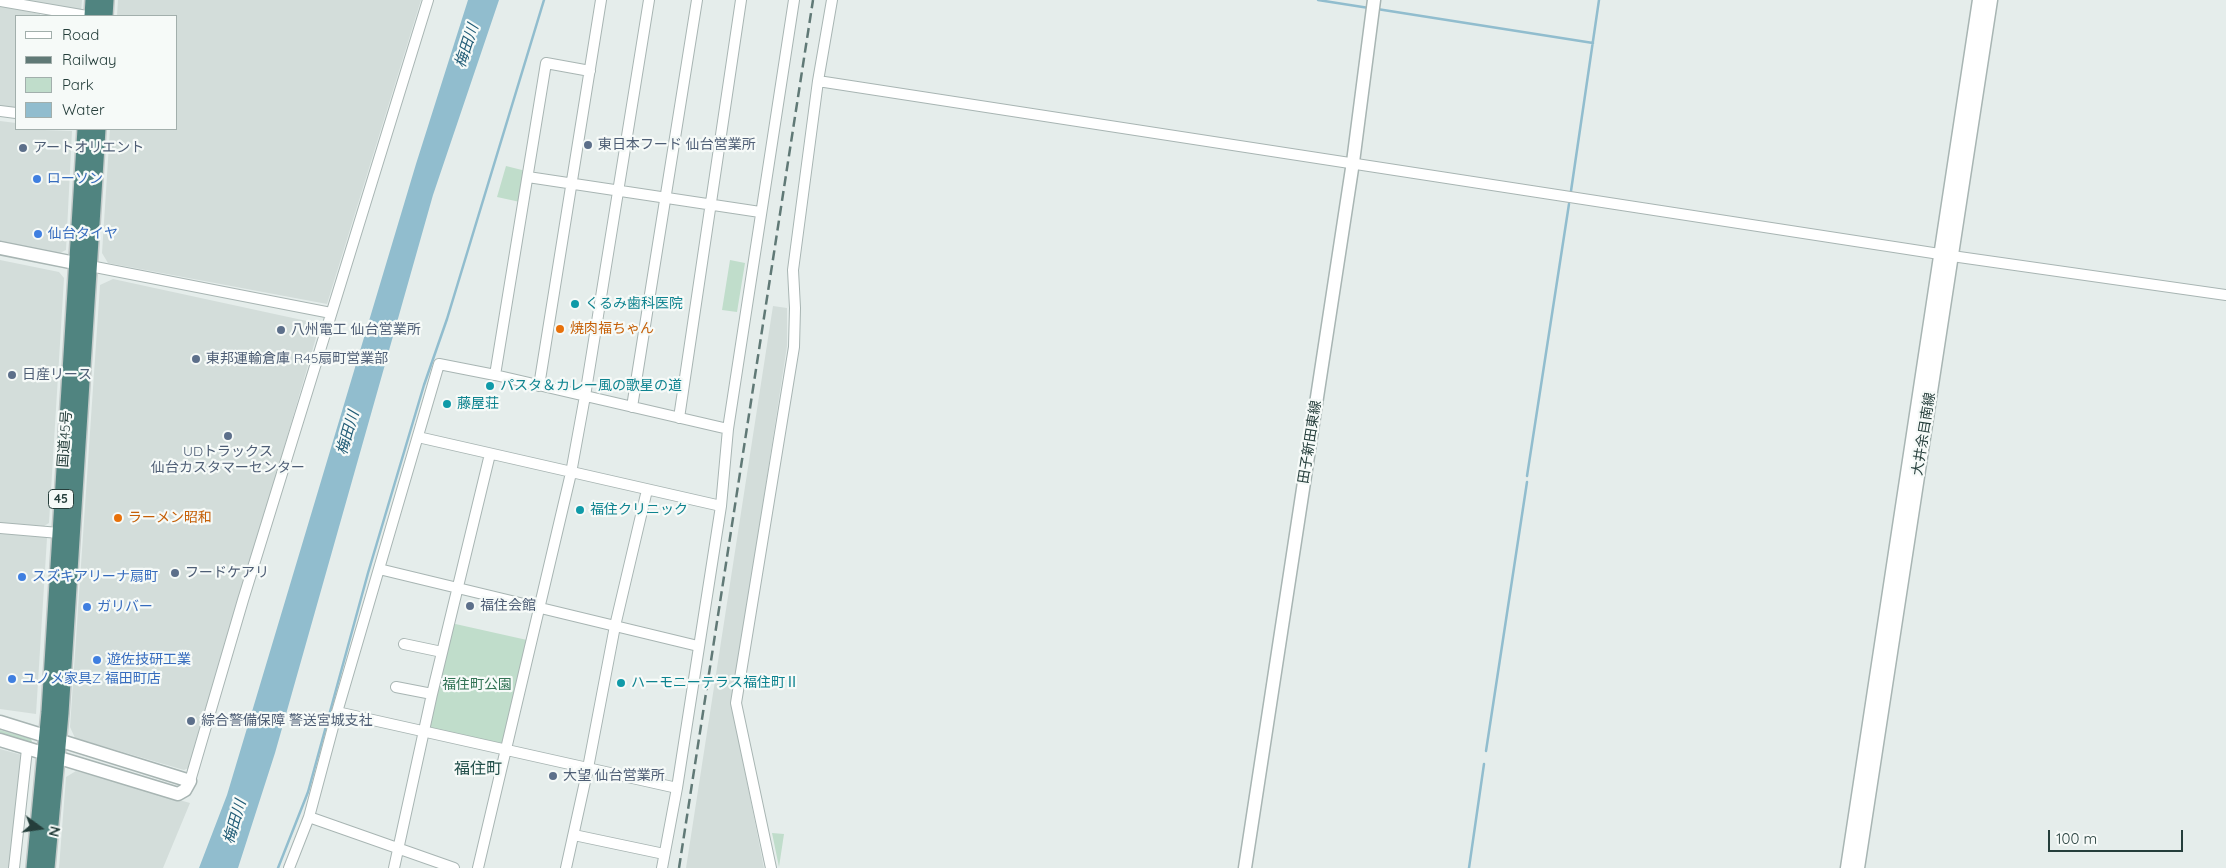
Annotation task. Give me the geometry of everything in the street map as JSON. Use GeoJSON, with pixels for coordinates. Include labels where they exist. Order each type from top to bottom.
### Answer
{"type":"FeatureCollection","features":[{"type":"Feature","properties":{"kind":"highway"},"geometry":{"type":"LineString","coordinates":[[92,15],[94,0]]}},
{"type":"Feature","properties":{"kind":"highway"},"geometry":{"type":"LineString","coordinates":[[105,15],[106,0]]}},
{"type":"Feature","properties":{"kind":"highway","name":"国道45号"},"geometry":{"type":"LineString","coordinates":[[47,868],[51,755],[83,264],[85,130]]}},
{"type":"Feature","properties":{"kind":"highway","name":"国道45号"},"geometry":{"type":"LineString","coordinates":[[52,739],[59,533],[83,264],[98,130]]}},
{"type":"Feature","properties":{"kind":"highway","name":"国道45号"},"geometry":{"type":"LineString","coordinates":[[34,868],[51,755]]}},
{"type":"Feature","properties":{"kind":"street"},"geometry":{"type":"LineString","coordinates":[[0,740],[178,794],[185,790],[190,781],[243,600],[428,0]]}},
{"type":"Feature","properties":{"kind":"street"},"geometry":{"type":"LineString","coordinates":[[539,386],[601,0]]}},
{"type":"Feature","properties":{"kind":"street"},"geometry":{"type":"LineString","coordinates":[[478,868],[507,752],[570,473],[585,396],[649,0]]}},
{"type":"Feature","properties":{"kind":"street"},"geometry":{"type":"LineString","coordinates":[[632,407],[697,0]]}},
{"type":"Feature","properties":{"kind":"street"},"geometry":{"type":"LineString","coordinates":[[678,418],[741,0]]}},
{"type":"Feature","properties":{"kind":"street"},"geometry":{"type":"LineString","coordinates":[[662,868],[677,788],[721,506],[728,429],[794,0]]}},
{"type":"Feature","properties":{"kind":"street"},"geometry":{"type":"LineString","coordinates":[[771,868],[736,703],[794,347],[795,308],[793,270],[818,81],[832,0]]}},
{"type":"Feature","properties":{"kind":"street"},"geometry":{"type":"LineString","coordinates":[[1846,868],[1946,255],[1979,0]]}},
{"type":"Feature","properties":{"kind":"street","name":"大井余目南線"},"geometry":{"type":"LineString","coordinates":[[1858,868],[1946,255],[1991,0]]}},
{"type":"Feature","properties":{"kind":"street"},"geometry":{"type":"LineString","coordinates":[[0,1],[81,15]]}},
{"type":"Feature","properties":{"kind":"street","name":"田子新田東線"},"geometry":{"type":"LineString","coordinates":[[1245,868],[1354,162],[1373,6]]}},
{"type":"Feature","properties":{"kind":"street"},"geometry":{"type":"LineString","coordinates":[[495,374],[546,63],[590,71]]}},
{"type":"Feature","properties":{"kind":"street"},"geometry":{"type":"LineString","coordinates":[[818,81],[1354,162],[1946,255],[2226,295]]}},
{"type":"Feature","properties":{"kind":"street"},"geometry":{"type":"LineString","coordinates":[[0,111],[15,113]]}},
{"type":"Feature","properties":{"kind":"street"},"geometry":{"type":"LineString","coordinates":[[528,177],[760,212]]}},
{"type":"Feature","properties":{"kind":"street"},"geometry":{"type":"LineString","coordinates":[[0,248],[331,313]]}},
{"type":"Feature","properties":{"kind":"street"},"geometry":{"type":"LineString","coordinates":[[289,868],[309,818],[337,712],[439,364],[495,374],[539,386],[728,429]]}},
{"type":"Feature","properties":{"kind":"street"},"geometry":{"type":"LineString","coordinates":[[418,438],[721,506]]}},
{"type":"Feature","properties":{"kind":"street"},"geometry":{"type":"LineString","coordinates":[[394,868],[432,694],[490,454]]}},
{"type":"Feature","properties":{"kind":"street"},"geometry":{"type":"LineString","coordinates":[[566,868],[588,768],[615,626],[647,490]]}},
{"type":"Feature","properties":{"kind":"street"},"geometry":{"type":"LineString","coordinates":[[0,528],[59,533]]}},
{"type":"Feature","properties":{"kind":"street"},"geometry":{"type":"LineString","coordinates":[[378,569],[698,646]]}},
{"type":"Feature","properties":{"kind":"street"},"geometry":{"type":"LineString","coordinates":[[404,644],[442,652]]}},
{"type":"Feature","properties":{"kind":"street"},"geometry":{"type":"LineString","coordinates":[[396,687],[432,694]]}},
{"type":"Feature","properties":{"kind":"street"},"geometry":{"type":"LineString","coordinates":[[337,712],[507,752],[677,788]]}},
{"type":"Feature","properties":{"kind":"street"},"geometry":{"type":"LineString","coordinates":[[0,722],[190,781]]}},
{"type":"Feature","properties":{"kind":"street"},"geometry":{"type":"LineString","coordinates":[[14,868],[27,749]]}},
{"type":"Feature","properties":{"kind":"street"},"geometry":{"type":"LineString","coordinates":[[309,818],[454,868]]}},
{"type":"Feature","properties":{"kind":"street"},"geometry":{"type":"LineString","coordinates":[[574,835],[664,854]]}},
{"type":"Feature","properties":{"kind":"shaded area"},"geometry":{"type":"Polygon","coordinates":[[[10,0],[82,0],[81,13],[10,0]]]}},
{"type":"Feature","properties":{"kind":"shaded area"},"geometry":{"type":"Polygon","coordinates":[[[118,0],[421,0],[327,304],[108,263],[102,253],[110,130],[178,130],[178,15],[117,15],[118,0]]]}},
{"type":"Feature","properties":{"kind":"shaded area"},"geometry":{"type":"Polygon","coordinates":[[[0,6],[40,14],[15,15],[15,110],[0,108],[0,6]]]}},
{"type":"Feature","properties":{"kind":"shaded area"},"geometry":{"type":"Polygon","coordinates":[[[0,121],[15,123],[15,130],[72,131],[66,250],[58,254],[0,242],[0,121]]]}},
{"type":"Feature","properties":{"kind":"shaded area"},"geometry":{"type":"Polygon","coordinates":[[[0,260],[59,272],[64,278],[49,523],[44,526],[0,523],[0,260]]]}},
{"type":"Feature","properties":{"kind":"shaded area"},"geometry":{"type":"Polygon","coordinates":[[[113,279],[316,323],[318,331],[191,767],[184,770],[75,738],[70,727],[100,285],[113,279]]]}},
{"type":"Feature","properties":{"kind":"shaded area"},"geometry":{"type":"Polygon","coordinates":[[[773,306],[787,308],[787,346],[732,706],[764,868],[686,868],[773,306]]]}},
{"type":"Feature","properties":{"kind":"shaded area"},"geometry":{"type":"Polygon","coordinates":[[[0,530],[40,532],[47,538],[36,714],[0,709],[0,530]]]}},
{"type":"Feature","properties":{"kind":"shaded area"},"geometry":{"type":"Polygon","coordinates":[[[0,749],[22,755],[9,868],[0,868],[0,749]]]}},
{"type":"Feature","properties":{"kind":"shaded area"},"geometry":{"type":"Polygon","coordinates":[[[76,771],[190,803],[163,868],[59,868],[66,777],[76,771]]]}},
{"type":"Feature","properties":{"kind":"green space"},"geometry":{"type":"Polygon","coordinates":[[[506,166],[526,171],[520,202],[497,197],[506,166]]]}},
{"type":"Feature","properties":{"kind":"green space"},"geometry":{"type":"Polygon","coordinates":[[[730,260],[745,263],[737,312],[722,310],[730,260]]]}},
{"type":"Feature","properties":{"kind":"green space","name":"福住町公園"},"geometry":{"type":"Polygon","coordinates":[[[451,623],[527,640],[503,746],[427,729],[451,623]]]}},
{"type":"Feature","properties":{"kind":"green space"},"geometry":{"type":"Polygon","coordinates":[[[0,730],[31,739],[32,742],[30,744],[0,735],[0,730]]]}},
{"type":"Feature","properties":{"kind":"green space"},"geometry":{"type":"Polygon","coordinates":[[[772,833],[784,834],[779,867],[772,833]]]}},
{"type":"Feature","properties":{"kind":"water","name":"梅田川"},"geometry":{"type":"Polygon","coordinates":[[[468,0],[499,0],[433,195],[275,753],[238,868],[199,868],[227,795],[416,164],[468,0]]]}},
{"type":"Feature","properties":{"kind":"waterway"},"geometry":{"type":"LineString","coordinates":[[278,868],[308,792],[368,573],[424,385],[447,319],[544,0]]}},
{"type":"Feature","properties":{"kind":"waterway"},"geometry":{"type":"LineString","coordinates":[[1318,0],[1369,8]]}},
{"type":"Feature","properties":{"kind":"waterway"},"geometry":{"type":"LineString","coordinates":[[1571,191],[1599,0]]}},
{"type":"Feature","properties":{"kind":"waterway"},"geometry":{"type":"LineString","coordinates":[[1377,9],[1593,43]]}},
{"type":"Feature","properties":{"kind":"waterway"},"geometry":{"type":"LineString","coordinates":[[1527,476],[1569,204]]}},
{"type":"Feature","properties":{"kind":"waterway"},"geometry":{"type":"LineString","coordinates":[[1486,751],[1527,482]]}},
{"type":"Feature","properties":{"kind":"waterway"},"geometry":{"type":"LineString","coordinates":[[1469,868],[1484,764]]}},
{"type":"Feature","properties":{"kind":"railway"},"geometry":{"type":"LineString","coordinates":[[679,868],[813,0]]}},
{"type":"Feature","properties":{"kind":"place","name":"東日本フード 仙台営業所"},"geometry":{"type":"Point","coordinates":[588,145]}},
{"type":"Feature","properties":{"kind":"place","name":"アートオリエント"},"geometry":{"type":"Point","coordinates":[23,148]}},
{"type":"Feature","properties":{"kind":"place","name":"ローソン"},"geometry":{"type":"Point","coordinates":[37,179]}},
{"type":"Feature","properties":{"kind":"place","name":"仙台タイヤ"},"geometry":{"type":"Point","coordinates":[38,234]}},
{"type":"Feature","properties":{"kind":"place","name":"くるみ歯科医院"},"geometry":{"type":"Point","coordinates":[575,304]}},
{"type":"Feature","properties":{"kind":"place","name":"焼肉福ちゃん"},"geometry":{"type":"Point","coordinates":[560,329]}},
{"type":"Feature","properties":{"kind":"place","name":"八州電工 仙台営業所"},"geometry":{"type":"Point","coordinates":[281,330]}},
{"type":"Feature","properties":{"kind":"place","name":"東邦運輸倉庫 R45扇町営業部"},"geometry":{"type":"Point","coordinates":[196,359]}},
{"type":"Feature","properties":{"kind":"place","name":"日産リース"},"geometry":{"type":"Point","coordinates":[12,375]}},
{"type":"Feature","properties":{"kind":"place","name":"パスタ＆カレー風の歌星の道"},"geometry":{"type":"Point","coordinates":[490,386]}},
{"type":"Feature","properties":{"kind":"place","name":"藤屋荘"},"geometry":{"type":"Point","coordinates":[447,404]}},
{"type":"Feature","properties":{"kind":"place","name":"UDトラックス 仙台カスタマーセンター"},"geometry":{"type":"Point","coordinates":[228,436]}},
{"type":"Feature","properties":{"kind":"place","name":"福住クリニック"},"geometry":{"type":"Point","coordinates":[580,510]}},
{"type":"Feature","properties":{"kind":"place","name":"ラーメン昭和"},"geometry":{"type":"Point","coordinates":[118,518]}},
{"type":"Feature","properties":{"kind":"place","name":"フードケアリ"},"geometry":{"type":"Point","coordinates":[175,573]}},
{"type":"Feature","properties":{"kind":"place","name":"スズキアリーナ扇町"},"geometry":{"type":"Point","coordinates":[22,577]}},
{"type":"Feature","properties":{"kind":"place","name":"福住会館"},"geometry":{"type":"Point","coordinates":[470,606]}},
{"type":"Feature","properties":{"kind":"place","name":"ガリバー"},"geometry":{"type":"Point","coordinates":[87,607]}},
{"type":"Feature","properties":{"kind":"place","name":"遊佐技研工業"},"geometry":{"type":"Point","coordinates":[97,660]}},
{"type":"Feature","properties":{"kind":"place","name":"ユノメ家具Z 福田町店"},"geometry":{"type":"Point","coordinates":[12,679]}},
{"type":"Feature","properties":{"kind":"place","name":"ハーモニーテラス福住町Ⅱ"},"geometry":{"type":"Point","coordinates":[621,683]}},
{"type":"Feature","properties":{"kind":"place","name":"綜合警備保障 警送宮城支社"},"geometry":{"type":"Point","coordinates":[191,721]}},
{"type":"Feature","properties":{"kind":"place","name":"大望 仙台営業所"},"geometry":{"type":"Point","coordinates":[553,776]}},
{"type":"Feature","properties":{"kind":"district","name":"福住町"},"geometry":{"type":"Point","coordinates":[478,769]}}]}
